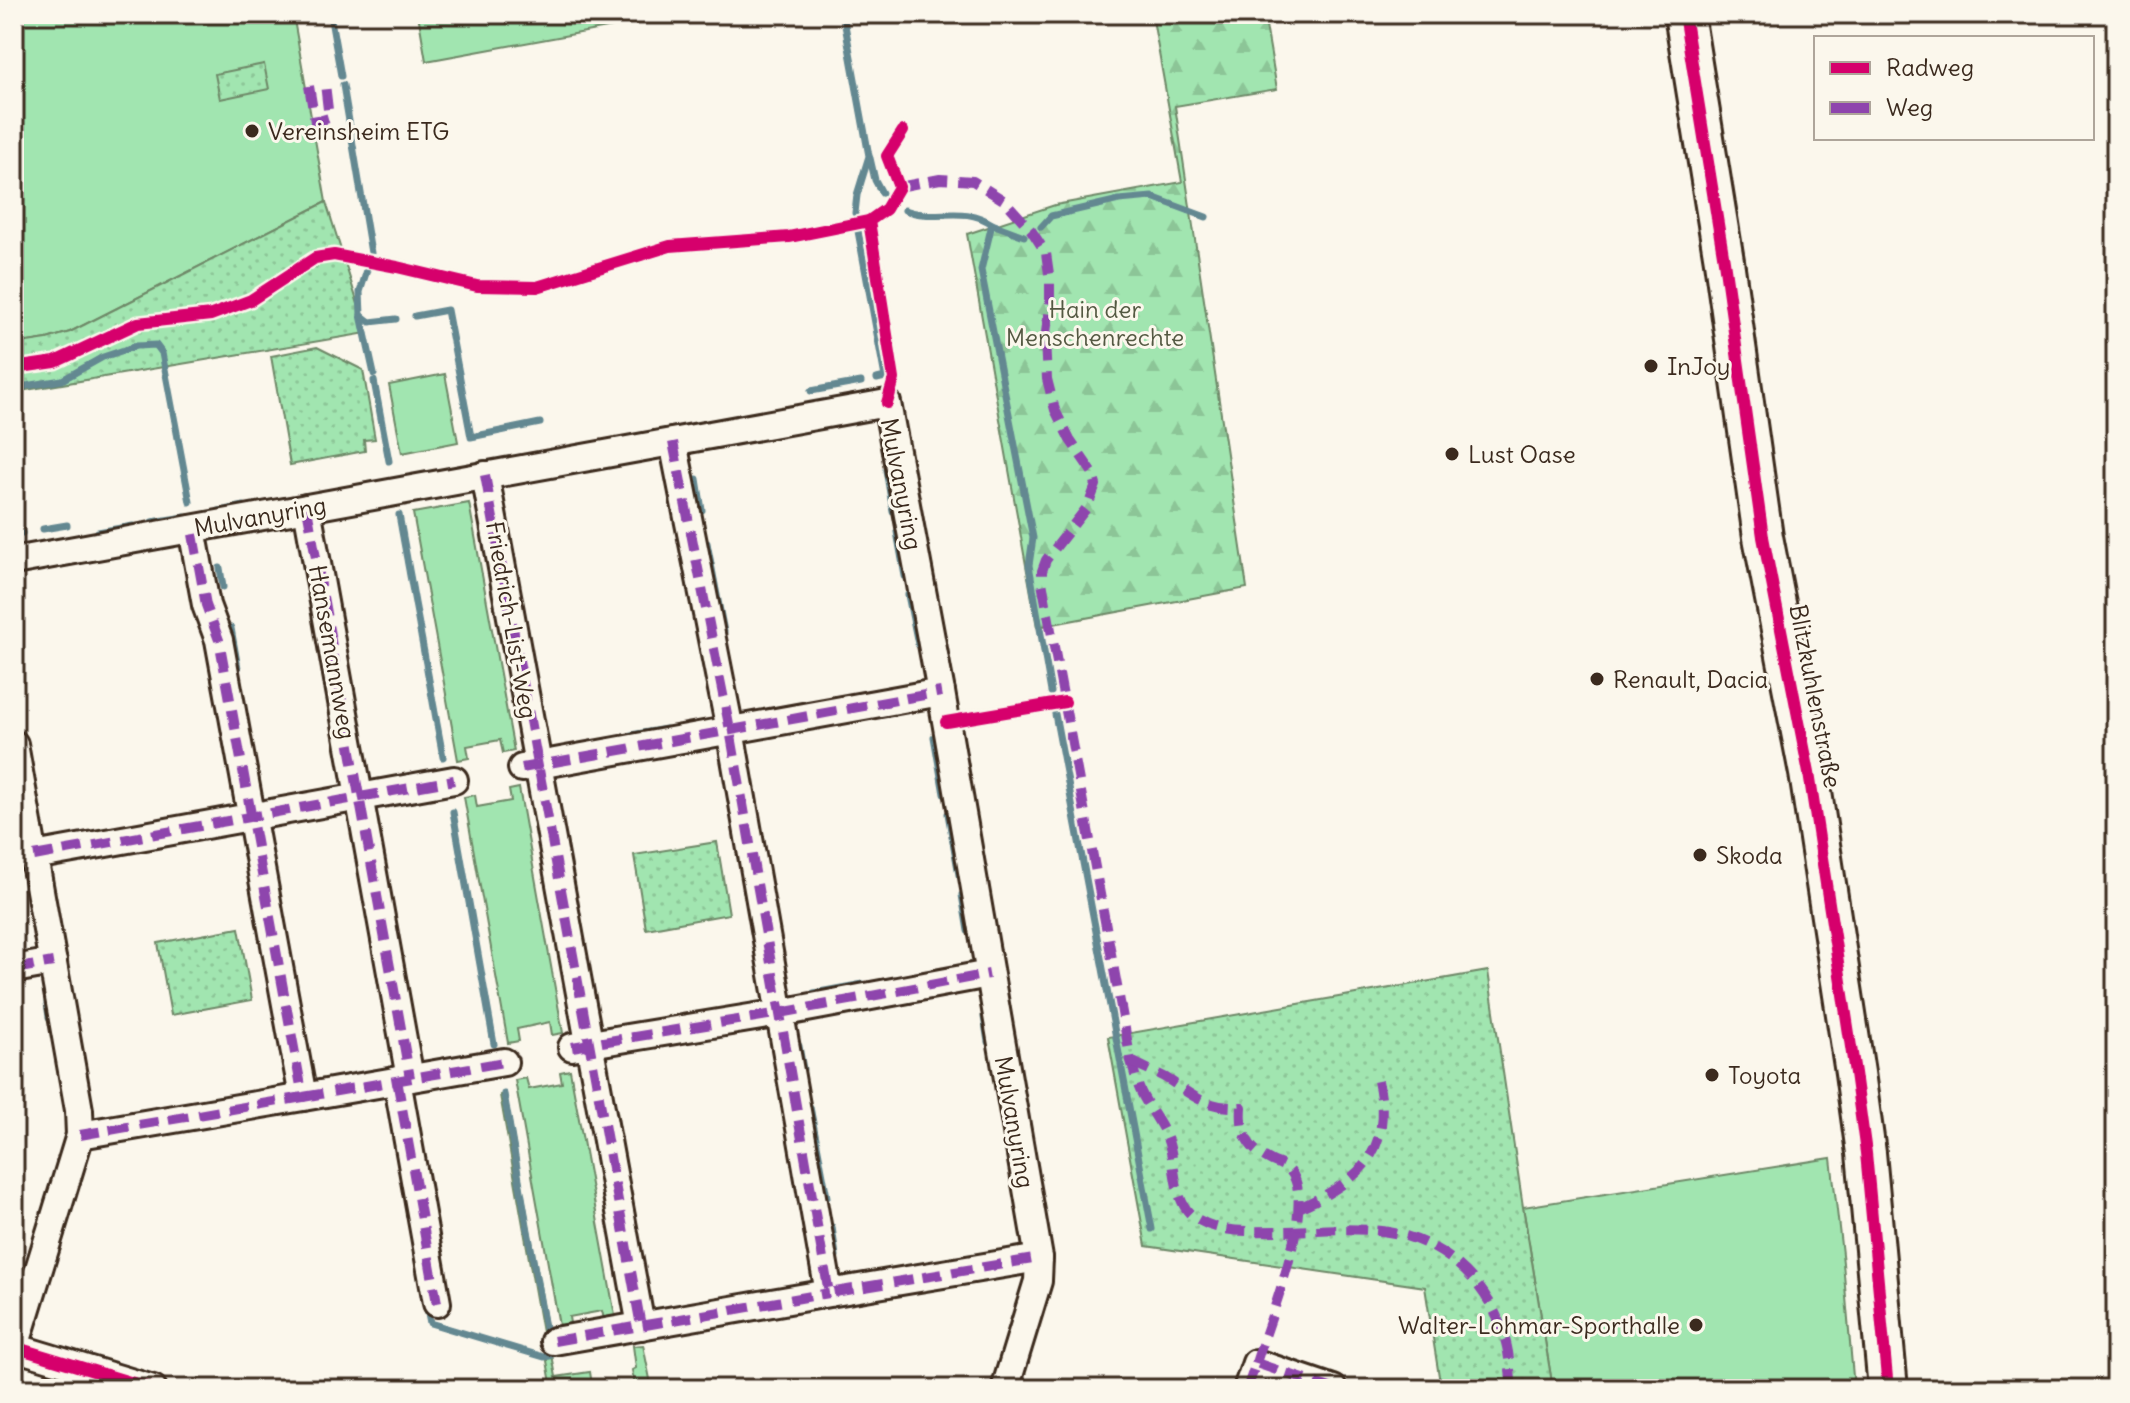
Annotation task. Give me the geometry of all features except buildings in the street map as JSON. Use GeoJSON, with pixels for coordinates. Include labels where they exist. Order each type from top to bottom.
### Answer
{"type":"FeatureCollection","features":[{"type":"Feature","properties":{"kind":"main road","name":"Blitzkuhlenstraße"},"geometry":{"type":"LineString","coordinates":[[1684,14],[1722,247],[1763,537],[1809,773],[1853,1059],[1866,1153],[1888,1389]]}},
{"type":"Feature","properties":{"kind":"street","name":"Mulvanyring"},"geometry":{"type":"LineString","coordinates":[[14,561],[887,403],[941,692],[1039,1258],[1038,1281],[1005,1389]]}},
{"type":"Feature","properties":{"kind":"street"},"geometry":{"type":"LineString","coordinates":[[673,442],[730,730],[829,1293]]}},
{"type":"Feature","properties":{"kind":"street","name":"Friedrich-List-Weg"},"geometry":{"type":"LineString","coordinates":[[485,475],[530,766],[581,1046],[641,1326]]}},
{"type":"Feature","properties":{"kind":"street","name":"Hansemannweg"},"geometry":{"type":"LineString","coordinates":[[307,508],[360,797],[437,1303]]}},
{"type":"Feature","properties":{"kind":"street"},"geometry":{"type":"LineString","coordinates":[[192,529],[206,605],[219,640],[303,1097]]}},
{"type":"Feature","properties":{"kind":"street"},"geometry":{"type":"LineString","coordinates":[[530,766],[941,692]]}},
{"type":"Feature","properties":{"kind":"street"},"geometry":{"type":"LineString","coordinates":[[14,744],[79,1110],[80,1135],[15,1347],[153,1389]]}},
{"type":"Feature","properties":{"kind":"street"},"geometry":{"type":"LineString","coordinates":[[34,856],[454,780]]}},
{"type":"Feature","properties":{"kind":"street"},"geometry":{"type":"LineString","coordinates":[[14,969],[53,962]]}},
{"type":"Feature","properties":{"kind":"street"},"geometry":{"type":"LineString","coordinates":[[581,1046],[989,974]]}},
{"type":"Feature","properties":{"kind":"street"},"geometry":{"type":"LineString","coordinates":[[80,1135],[504,1062]]}},
{"type":"Feature","properties":{"kind":"street"},"geometry":{"type":"LineString","coordinates":[[554,1341],[1039,1258]]}},
{"type":"Feature","properties":{"kind":"street"},"geometry":{"type":"LineString","coordinates":[[1247,1389],[1256,1363],[1333,1389]]}},
{"type":"Feature","properties":{"kind":"green space"},"geometry":{"type":"Polygon","coordinates":[[[14,14],[293,14],[326,202],[70,332],[14,344],[14,14]]]}},
{"type":"Feature","properties":{"kind":"green space"},"geometry":{"type":"Polygon","coordinates":[[[418,14],[684,14],[426,61],[418,14]]]}},
{"type":"Feature","properties":{"kind":"green space","name":"Hain der Menschenrechte"},"geometry":{"type":"Polygon","coordinates":[[[1152,14],[1264,14],[1277,89],[1175,106],[1247,588],[1037,627],[967,234],[1055,205],[1182,182],[1152,14]]]}},
{"type":"Feature","properties":{"kind":"green space"},"geometry":{"type":"Polygon","coordinates":[[[264,64],[269,89],[220,99],[215,74],[264,64]]]}},
{"type":"Feature","properties":{"kind":"green space"},"geometry":{"type":"Polygon","coordinates":[[[326,202],[367,333],[14,392],[14,344],[70,332],[326,202]]]}},
{"type":"Feature","properties":{"kind":"green space"},"geometry":{"type":"Polygon","coordinates":[[[317,347],[363,370],[375,439],[364,440],[365,451],[290,465],[271,356],[317,347]]]}},
{"type":"Feature","properties":{"kind":"green space"},"geometry":{"type":"Polygon","coordinates":[[[445,374],[458,442],[402,453],[389,385],[445,374]]]}},
{"type":"Feature","properties":{"kind":"green space"},"geometry":{"type":"Polygon","coordinates":[[[469,503],[514,751],[503,753],[500,740],[467,746],[469,758],[458,760],[413,513],[469,503]]]}},
{"type":"Feature","properties":{"kind":"green space"},"geometry":{"type":"Polygon","coordinates":[[[519,788],[563,1033],[552,1035],[550,1022],[517,1029],[519,1041],[508,1043],[464,797],[475,795],[477,807],[511,801],[509,790],[519,788]]]}},
{"type":"Feature","properties":{"kind":"green space"},"geometry":{"type":"Polygon","coordinates":[[[717,842],[729,914],[646,929],[634,855],[717,842]]]}},
{"type":"Feature","properties":{"kind":"green space"},"geometry":{"type":"Polygon","coordinates":[[[239,928],[252,1000],[171,1015],[158,943],[239,928]]]}},
{"type":"Feature","properties":{"kind":"green space"},"geometry":{"type":"Polygon","coordinates":[[[1488,971],[1553,1389],[1441,1389],[1425,1287],[1146,1246],[1108,1037],[1488,971]]]}},
{"type":"Feature","properties":{"kind":"green space"},"geometry":{"type":"Polygon","coordinates":[[[570,1070],[616,1321],[605,1323],[602,1311],[569,1317],[571,1329],[560,1331],[515,1080],[526,1078],[529,1089],[562,1083],[560,1072],[570,1070]]]}},
{"type":"Feature","properties":{"kind":"green space"},"geometry":{"type":"Polygon","coordinates":[[[506,1094],[556,1377],[590,1372],[592,1385],[552,1389],[500,1095],[506,1094]]]}},
{"type":"Feature","properties":{"kind":"green space","name":"Walter-Lohmar-Sporthalle"},"geometry":{"type":"Polygon","coordinates":[[[1831,1158],[1854,1388],[1553,1389],[1523,1207],[1831,1158]]]}},
{"type":"Feature","properties":{"kind":"green space"},"geometry":{"type":"Polygon","coordinates":[[[643,1345],[652,1389],[613,1389],[635,1386],[633,1346],[643,1345]]]}},
{"type":"Feature","properties":{"kind":"waterway"},"geometry":{"type":"LineString","coordinates":[[330,14],[341,76]]}},
{"type":"Feature","properties":{"kind":"waterway"},"geometry":{"type":"LineString","coordinates":[[843,14],[869,156],[855,213]]}},
{"type":"Feature","properties":{"kind":"waterway"},"geometry":{"type":"LineString","coordinates":[[343,85],[371,253]]}},
{"type":"Feature","properties":{"kind":"waterway"},"geometry":{"type":"LineString","coordinates":[[870,158],[875,180],[882,193]]}},
{"type":"Feature","properties":{"kind":"waterway"},"geometry":{"type":"LineString","coordinates":[[1041,227],[1051,216],[1119,200],[1152,197],[1206,217]]}},
{"type":"Feature","properties":{"kind":"waterway"},"geometry":{"type":"LineString","coordinates":[[905,210],[970,215],[992,224],[981,270],[1033,538],[1029,565],[1051,692]]}},
{"type":"Feature","properties":{"kind":"waterway"},"geometry":{"type":"LineString","coordinates":[[992,224],[1024,236]]}},
{"type":"Feature","properties":{"kind":"waterway"},"geometry":{"type":"LineString","coordinates":[[858,231],[885,377],[877,379]]}},
{"type":"Feature","properties":{"kind":"waterway"},"geometry":{"type":"LineString","coordinates":[[367,270],[360,292],[361,315],[374,374]]}},
{"type":"Feature","properties":{"kind":"waterway"},"geometry":{"type":"LineString","coordinates":[[415,316],[447,310],[471,437],[540,423]]}},
{"type":"Feature","properties":{"kind":"waterway"},"geometry":{"type":"LineString","coordinates":[[361,315],[370,322],[396,319]]}},
{"type":"Feature","properties":{"kind":"waterway"},"geometry":{"type":"LineString","coordinates":[[14,388],[62,380],[103,357],[136,346],[156,345],[162,353],[190,502]]}},
{"type":"Feature","properties":{"kind":"waterway"},"geometry":{"type":"LineString","coordinates":[[374,381],[389,461]]}},
{"type":"Feature","properties":{"kind":"waterway"},"geometry":{"type":"LineString","coordinates":[[811,391],[861,382]]}},
{"type":"Feature","properties":{"kind":"waterway"},"geometry":{"type":"LineString","coordinates":[[886,470],[893,511]]}},
{"type":"Feature","properties":{"kind":"waterway"},"geometry":{"type":"LineString","coordinates":[[697,479],[702,510]]}},
{"type":"Feature","properties":{"kind":"waterway"},"geometry":{"type":"LineString","coordinates":[[219,511],[244,506]]}},
{"type":"Feature","properties":{"kind":"waterway"},"geometry":{"type":"LineString","coordinates":[[399,515],[443,757]]}},
{"type":"Feature","properties":{"kind":"waterway"},"geometry":{"type":"LineString","coordinates":[[152,522],[185,517]]}},
{"type":"Feature","properties":{"kind":"waterway"},"geometry":{"type":"LineString","coordinates":[[43,529],[67,525]]}},
{"type":"Feature","properties":{"kind":"waterway"},"geometry":{"type":"LineString","coordinates":[[98,532],[133,526]]}},
{"type":"Feature","properties":{"kind":"waterway"},"geometry":{"type":"LineString","coordinates":[[897,532],[905,576]]}},
{"type":"Feature","properties":{"kind":"waterway"},"geometry":{"type":"LineString","coordinates":[[14,534],[22,533]]}},
{"type":"Feature","properties":{"kind":"waterway"},"geometry":{"type":"LineString","coordinates":[[707,543],[724,632]]}},
{"type":"Feature","properties":{"kind":"waterway"},"geometry":{"type":"LineString","coordinates":[[220,568],[223,587]]}},
{"type":"Feature","properties":{"kind":"waterway"},"geometry":{"type":"LineString","coordinates":[[908,595],[918,644]]}},
{"type":"Feature","properties":{"kind":"waterway"},"geometry":{"type":"LineString","coordinates":[[231,628],[238,668]]}},
{"type":"Feature","properties":{"kind":"waterway"},"geometry":{"type":"LineString","coordinates":[[1055,714],[1152,1229]]}},
{"type":"Feature","properties":{"kind":"waterway"},"geometry":{"type":"LineString","coordinates":[[631,735],[666,729]]}},
{"type":"Feature","properties":{"kind":"waterway"},"geometry":{"type":"LineString","coordinates":[[934,737],[944,794]]}},
{"type":"Feature","properties":{"kind":"waterway"},"geometry":{"type":"LineString","coordinates":[[453,812],[494,1044]]}},
{"type":"Feature","properties":{"kind":"waterway"},"geometry":{"type":"LineString","coordinates":[[948,814],[959,875]]}},
{"type":"Feature","properties":{"kind":"waterway"},"geometry":{"type":"LineString","coordinates":[[14,819],[20,853]]}},
{"type":"Feature","properties":{"kind":"waterway"},"geometry":{"type":"LineString","coordinates":[[962,895],[968,931]]}},
{"type":"Feature","properties":{"kind":"waterway"},"geometry":{"type":"LineString","coordinates":[[814,993],[863,984]]}},
{"type":"Feature","properties":{"kind":"waterway"},"geometry":{"type":"LineString","coordinates":[[47,1003],[49,1017]]}},
{"type":"Feature","properties":{"kind":"waterway"},"geometry":{"type":"LineString","coordinates":[[984,1017],[988,1042]]}},
{"type":"Feature","properties":{"kind":"waterway"},"geometry":{"type":"LineString","coordinates":[[799,1046],[803,1069]]}},
{"type":"Feature","properties":{"kind":"waterway"},"geometry":{"type":"LineString","coordinates":[[426,1303],[430,1323],[544,1357],[550,1356],[504,1094]]}},
{"type":"Feature","properties":{"kind":"waterway"},"geometry":{"type":"LineString","coordinates":[[810,1107],[827,1197]]}},
{"type":"Feature","properties":{"kind":"waterway"},"geometry":{"type":"LineString","coordinates":[[832,1227],[836,1256]]}},
{"type":"Feature","properties":{"kind":"marked path"},"geometry":{"type":"LineString","coordinates":[[309,86],[315,122],[329,118],[325,84]]}},
{"type":"Feature","properties":{"kind":"marked path"},"geometry":{"type":"LineString","coordinates":[[899,187],[940,179],[973,181],[1005,201],[1031,230],[1046,253],[1050,281],[1045,340],[1047,379],[1055,410],[1070,440],[1092,472],[1096,485],[1088,506],[1046,560],[1042,582],[1131,1061],[1140,1090],[1166,1137],[1182,1202],[1194,1217],[1224,1229],[1381,1231],[1404,1235],[1445,1254],[1478,1285],[1490,1304],[1507,1347],[1512,1389]]}},
{"type":"Feature","properties":{"kind":"marked path"},"geometry":{"type":"LineString","coordinates":[[673,442],[730,730],[829,1293],[1039,1258]]}},
{"type":"Feature","properties":{"kind":"marked path"},"geometry":{"type":"LineString","coordinates":[[485,475],[641,1326]]}},
{"type":"Feature","properties":{"kind":"marked path"},"geometry":{"type":"LineString","coordinates":[[307,508],[410,1078]]}},
{"type":"Feature","properties":{"kind":"marked path"},"geometry":{"type":"LineString","coordinates":[[80,1135],[303,1097],[219,640],[206,605],[192,529]]}},
{"type":"Feature","properties":{"kind":"marked path"},"geometry":{"type":"LineString","coordinates":[[522,768],[941,692]]}},
{"type":"Feature","properties":{"kind":"marked path"},"geometry":{"type":"LineString","coordinates":[[34,856],[454,780]]}},
{"type":"Feature","properties":{"kind":"marked path"},"geometry":{"type":"LineString","coordinates":[[14,969],[53,962]]}},
{"type":"Feature","properties":{"kind":"marked path"},"geometry":{"type":"LineString","coordinates":[[572,1047],[989,974]]}},
{"type":"Feature","properties":{"kind":"marked path"},"geometry":{"type":"LineString","coordinates":[[1131,1061],[1201,1100],[1219,1106],[1242,1107],[1242,1125],[1251,1145],[1263,1156],[1288,1169],[1295,1179],[1298,1196],[1293,1243],[1256,1363]]}},
{"type":"Feature","properties":{"kind":"marked path"},"geometry":{"type":"LineString","coordinates":[[303,1097],[504,1062]]}},
{"type":"Feature","properties":{"kind":"marked path"},"geometry":{"type":"LineString","coordinates":[[397,1080],[437,1303]]}},
{"type":"Feature","properties":{"kind":"marked path"},"geometry":{"type":"LineString","coordinates":[[1299,1208],[1339,1187],[1367,1161],[1381,1127],[1378,1081]]}},
{"type":"Feature","properties":{"kind":"marked path"},"geometry":{"type":"LineString","coordinates":[[554,1341],[829,1293]]}},
{"type":"Feature","properties":{"kind":"marked path"},"geometry":{"type":"LineString","coordinates":[[1247,1389],[1256,1363],[1333,1389]]}},
{"type":"Feature","properties":{"kind":"cycle path"},"geometry":{"type":"LineString","coordinates":[[1684,14],[1724,261],[1763,537],[1809,773],[1855,1073],[1866,1153],[1888,1389]]}},
{"type":"Feature","properties":{"kind":"cycle path"},"geometry":{"type":"LineString","coordinates":[[887,403],[894,379],[869,221],[886,209],[899,187],[887,156],[903,131]]}},
{"type":"Feature","properties":{"kind":"cycle path"},"geometry":{"type":"LineString","coordinates":[[14,368],[55,362],[138,323],[211,315],[251,300],[315,258],[334,255],[477,286],[537,287],[670,246],[789,237],[869,221]]}},
{"type":"Feature","properties":{"kind":"cycle path"},"geometry":{"type":"LineString","coordinates":[[946,722],[1065,702]]}},
{"type":"Feature","properties":{"kind":"cycle path"},"geometry":{"type":"LineString","coordinates":[[14,1347],[153,1389]]}},
{"type":"Feature","properties":{"kind":"place","name":"Vereinsheim ETG"},"geometry":{"type":"Point","coordinates":[252,131]}},
{"type":"Feature","properties":{"kind":"place","name":"InJoy"},"geometry":{"type":"Point","coordinates":[1651,366]}},
{"type":"Feature","properties":{"kind":"place","name":"Lust Oase"},"geometry":{"type":"Point","coordinates":[1452,454]}},
{"type":"Feature","properties":{"kind":"place","name":"Renault, Dacia"},"geometry":{"type":"Point","coordinates":[1597,679]}},
{"type":"Feature","properties":{"kind":"place","name":"Skoda"},"geometry":{"type":"Point","coordinates":[1700,855]}},
{"type":"Feature","properties":{"kind":"place","name":"Toyota"},"geometry":{"type":"Point","coordinates":[1712,1075]}},
{"type":"Feature","properties":{"kind":"place","name":"Walter-Lohmar-Sporthalle"},"geometry":{"type":"Point","coordinates":[1696,1325]}}]}
